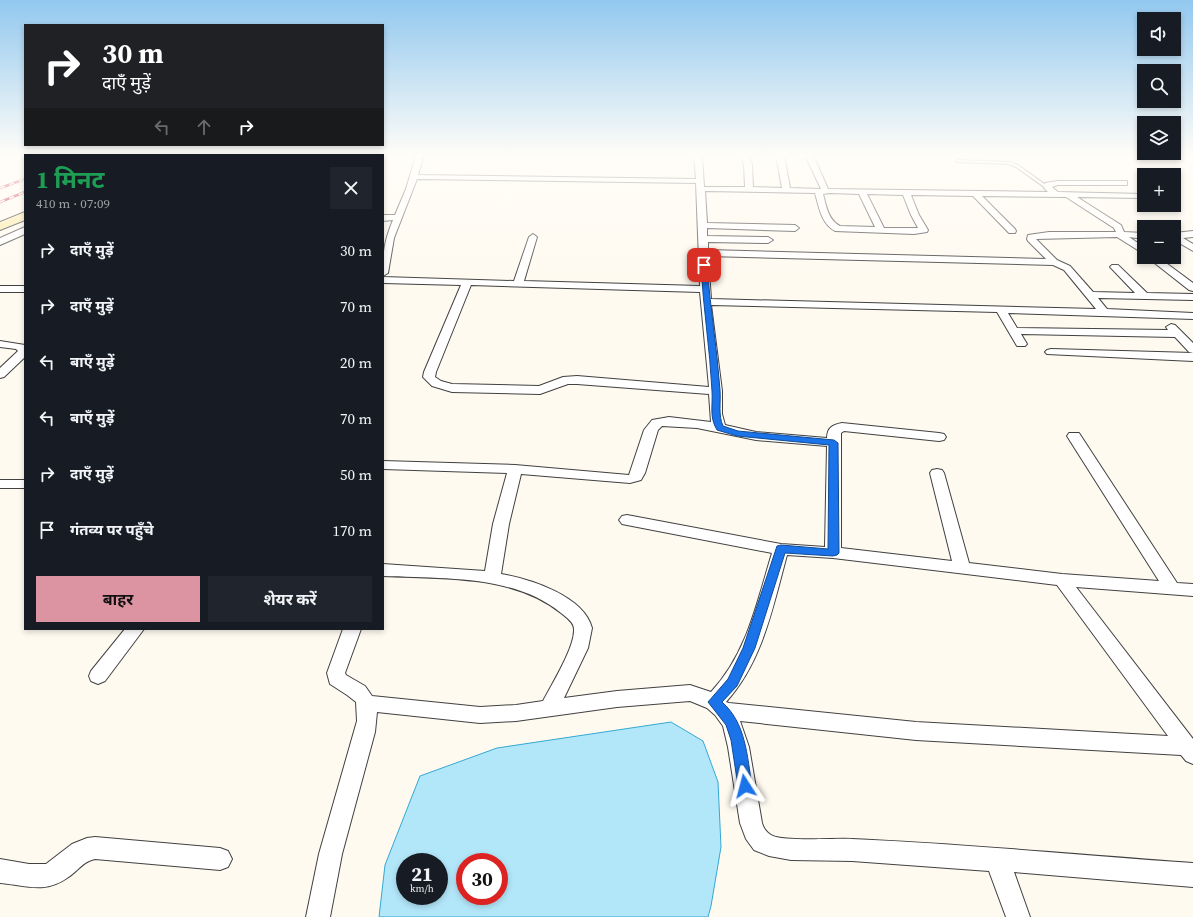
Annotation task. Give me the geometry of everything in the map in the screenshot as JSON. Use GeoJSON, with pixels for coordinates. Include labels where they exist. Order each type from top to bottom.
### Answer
{"type":"FeatureCollection","features":[{"type":"Feature","properties":{"kind":"main road"},"geometry":{"type":"LineString","coordinates":[[0,218],[24,208]]}},
{"type":"Feature","properties":{"kind":"main road"},"geometry":{"type":"LineString","coordinates":[[0,226],[24,216]]}},
{"type":"Feature","properties":{"kind":"street"},"geometry":{"type":"LineString","coordinates":[[384,267],[387,250],[406,198]]}},
{"type":"Feature","properties":{"kind":"street"},"geometry":{"type":"LineString","coordinates":[[701,198],[706,302],[716,391],[716,419],[720,428]]}},
{"type":"Feature","properties":{"kind":"street"},"geometry":{"type":"LineString","coordinates":[[823,198],[824,212],[834,227],[844,230],[924,230],[908,198]]}},
{"type":"Feature","properties":{"kind":"street"},"geometry":{"type":"LineString","coordinates":[[865,198],[881,230]]}},
{"type":"Feature","properties":{"kind":"street"},"geometry":{"type":"LineString","coordinates":[[980,198],[1012,231]]}},
{"type":"Feature","properties":{"kind":"street"},"geometry":{"type":"LineString","coordinates":[[1073,198],[1113,223],[1118,227],[1120,234],[1137,246]]}},
{"type":"Feature","properties":{"kind":"street"},"geometry":{"type":"LineString","coordinates":[[384,218],[398,217]]}},
{"type":"Feature","properties":{"kind":"street"},"geometry":{"type":"LineString","coordinates":[[702,225],[795,228]]}},
{"type":"Feature","properties":{"kind":"street"},"geometry":{"type":"LineString","coordinates":[[0,242],[24,230]]}},
{"type":"Feature","properties":{"kind":"street"},"geometry":{"type":"LineString","coordinates":[[1054,262],[1031,237],[1049,235],[1120,234],[1137,235]]}},
{"type":"Feature","properties":{"kind":"street"},"geometry":{"type":"LineString","coordinates":[[1181,235],[1193,234]]}},
{"type":"Feature","properties":{"kind":"street"},"geometry":{"type":"LineString","coordinates":[[518,284],[533,237]]}},
{"type":"Feature","properties":{"kind":"street"},"geometry":{"type":"LineString","coordinates":[[702,239],[768,240]]}},
{"type":"Feature","properties":{"kind":"street"},"geometry":{"type":"LineString","coordinates":[[1181,240],[1193,248]]}},
{"type":"Feature","properties":{"kind":"street"},"geometry":{"type":"LineString","coordinates":[[703,253],[1054,262],[1064,266],[1104,312]]}},
{"type":"Feature","properties":{"kind":"street"},"geometry":{"type":"LineString","coordinates":[[1161,264],[1193,288]]}},
{"type":"Feature","properties":{"kind":"street"},"geometry":{"type":"LineString","coordinates":[[1116,267],[1145,296]]}},
{"type":"Feature","properties":{"kind":"street"},"geometry":{"type":"LineString","coordinates":[[384,280],[706,289]]}},
{"type":"Feature","properties":{"kind":"street"},"geometry":{"type":"LineString","coordinates":[[467,282],[430,372],[429,377],[432,382],[441,386],[460,388],[540,390],[567,380],[577,380],[716,391]]}},
{"type":"Feature","properties":{"kind":"street"},"geometry":{"type":"LineString","coordinates":[[0,289],[24,289]]}},
{"type":"Feature","properties":{"kind":"street"},"geometry":{"type":"LineString","coordinates":[[1090,295],[1193,298]]}},
{"type":"Feature","properties":{"kind":"street"},"geometry":{"type":"LineString","coordinates":[[706,302],[1000,309],[1193,316]]}},
{"type":"Feature","properties":{"kind":"street"},"geometry":{"type":"LineString","coordinates":[[1000,309],[1021,344]]}},
{"type":"Feature","properties":{"kind":"street"},"geometry":{"type":"LineString","coordinates":[[1158,315],[1191,346]]}},
{"type":"Feature","properties":{"kind":"street"},"geometry":{"type":"LineString","coordinates":[[1013,331],[1178,334]]}},
{"type":"Feature","properties":{"kind":"street"},"geometry":{"type":"LineString","coordinates":[[0,344],[19,346],[23,348],[24,352],[0,374]]}},
{"type":"Feature","properties":{"kind":"street"},"geometry":{"type":"LineString","coordinates":[[1051,352],[1193,357]]}},
{"type":"Feature","properties":{"kind":"street"},"geometry":{"type":"LineString","coordinates":[[384,465],[515,469],[630,479],[636,477],[638,474],[653,426],[658,423],[669,422],[720,428],[737,433],[834,443]]}},
{"type":"Feature","properties":{"kind":"street"},"geometry":{"type":"LineString","coordinates":[[833,553],[834,431],[842,427],[939,437]]}},
{"type":"Feature","properties":{"kind":"street"},"geometry":{"type":"LineString","coordinates":[[1074,436],[1172,588]]}},
{"type":"Feature","properties":{"kind":"street"},"geometry":{"type":"LineString","coordinates":[[492,578],[501,524],[515,469]]}},
{"type":"Feature","properties":{"kind":"street"},"geometry":{"type":"LineString","coordinates":[[937,473],[962,568]]}},
{"type":"Feature","properties":{"kind":"street"},"geometry":{"type":"LineString","coordinates":[[0,484],[24,484]]}},
{"type":"Feature","properties":{"kind":"street"},"geometry":{"type":"LineString","coordinates":[[627,520],[781,549],[833,553],[1062,580],[1193,590]]}},
{"type":"Feature","properties":{"kind":"street"},"geometry":{"type":"LineString","coordinates":[[719,707],[749,648],[781,549]]}},
{"type":"Feature","properties":{"kind":"street"},"geometry":{"type":"LineString","coordinates":[[384,570],[492,578],[527,585],[564,603],[581,623],[583,631],[579,645],[549,709]]}},
{"type":"Feature","properties":{"kind":"street"},"geometry":{"type":"LineString","coordinates":[[1062,580],[1190,751]]}},
{"type":"Feature","properties":{"kind":"street"},"geometry":{"type":"LineString","coordinates":[[98,676],[135,630]]}},
{"type":"Feature","properties":{"kind":"street"},"geometry":{"type":"LineString","coordinates":[[318,917],[321,894],[364,736],[367,716],[366,703],[362,695],[356,690],[337,680],[336,673],[352,630]]}},
{"type":"Feature","properties":{"kind":"street"},"geometry":{"type":"LineString","coordinates":[[366,703],[480,715],[516,713],[617,699],[690,693],[700,696],[719,707],[732,723],[737,740],[752,831],[762,844],[775,848],[834,849],[997,859],[1193,875]]}},
{"type":"Feature","properties":{"kind":"street"},"geometry":{"type":"LineString","coordinates":[[719,707],[916,731],[1190,751]]}},
{"type":"Feature","properties":{"kind":"street"},"geometry":{"type":"LineString","coordinates":[[0,871],[36,877],[47,876],[59,871],[79,852],[87,848],[220,859]]}},
{"type":"Feature","properties":{"kind":"street"},"geometry":{"type":"LineString","coordinates":[[997,859],[1018,917]]}},
{"type":"Feature","properties":{"kind":"water"},"geometry":{"type":"Polygon","coordinates":[[[671,722],[703,741],[718,782],[721,847],[708,917],[379,917],[385,865],[420,776],[497,748],[671,722]]]}},
{"type":"Feature","properties":{"kind":"railway"},"geometry":{"type":"LineString","coordinates":[[0,202],[11,198]]}},
{"type":"Feature","properties":{"kind":"route"},"geometry":{"type":"LineString","coordinates":[[704,265],[706,302],[716,391],[717,424],[720,428],[737,433],[834,443],[833,553],[781,549],[758,625],[749,648],[732,682],[726,691],[714,702],[724,711],[732,723],[737,740],[745,786]]}}]}
